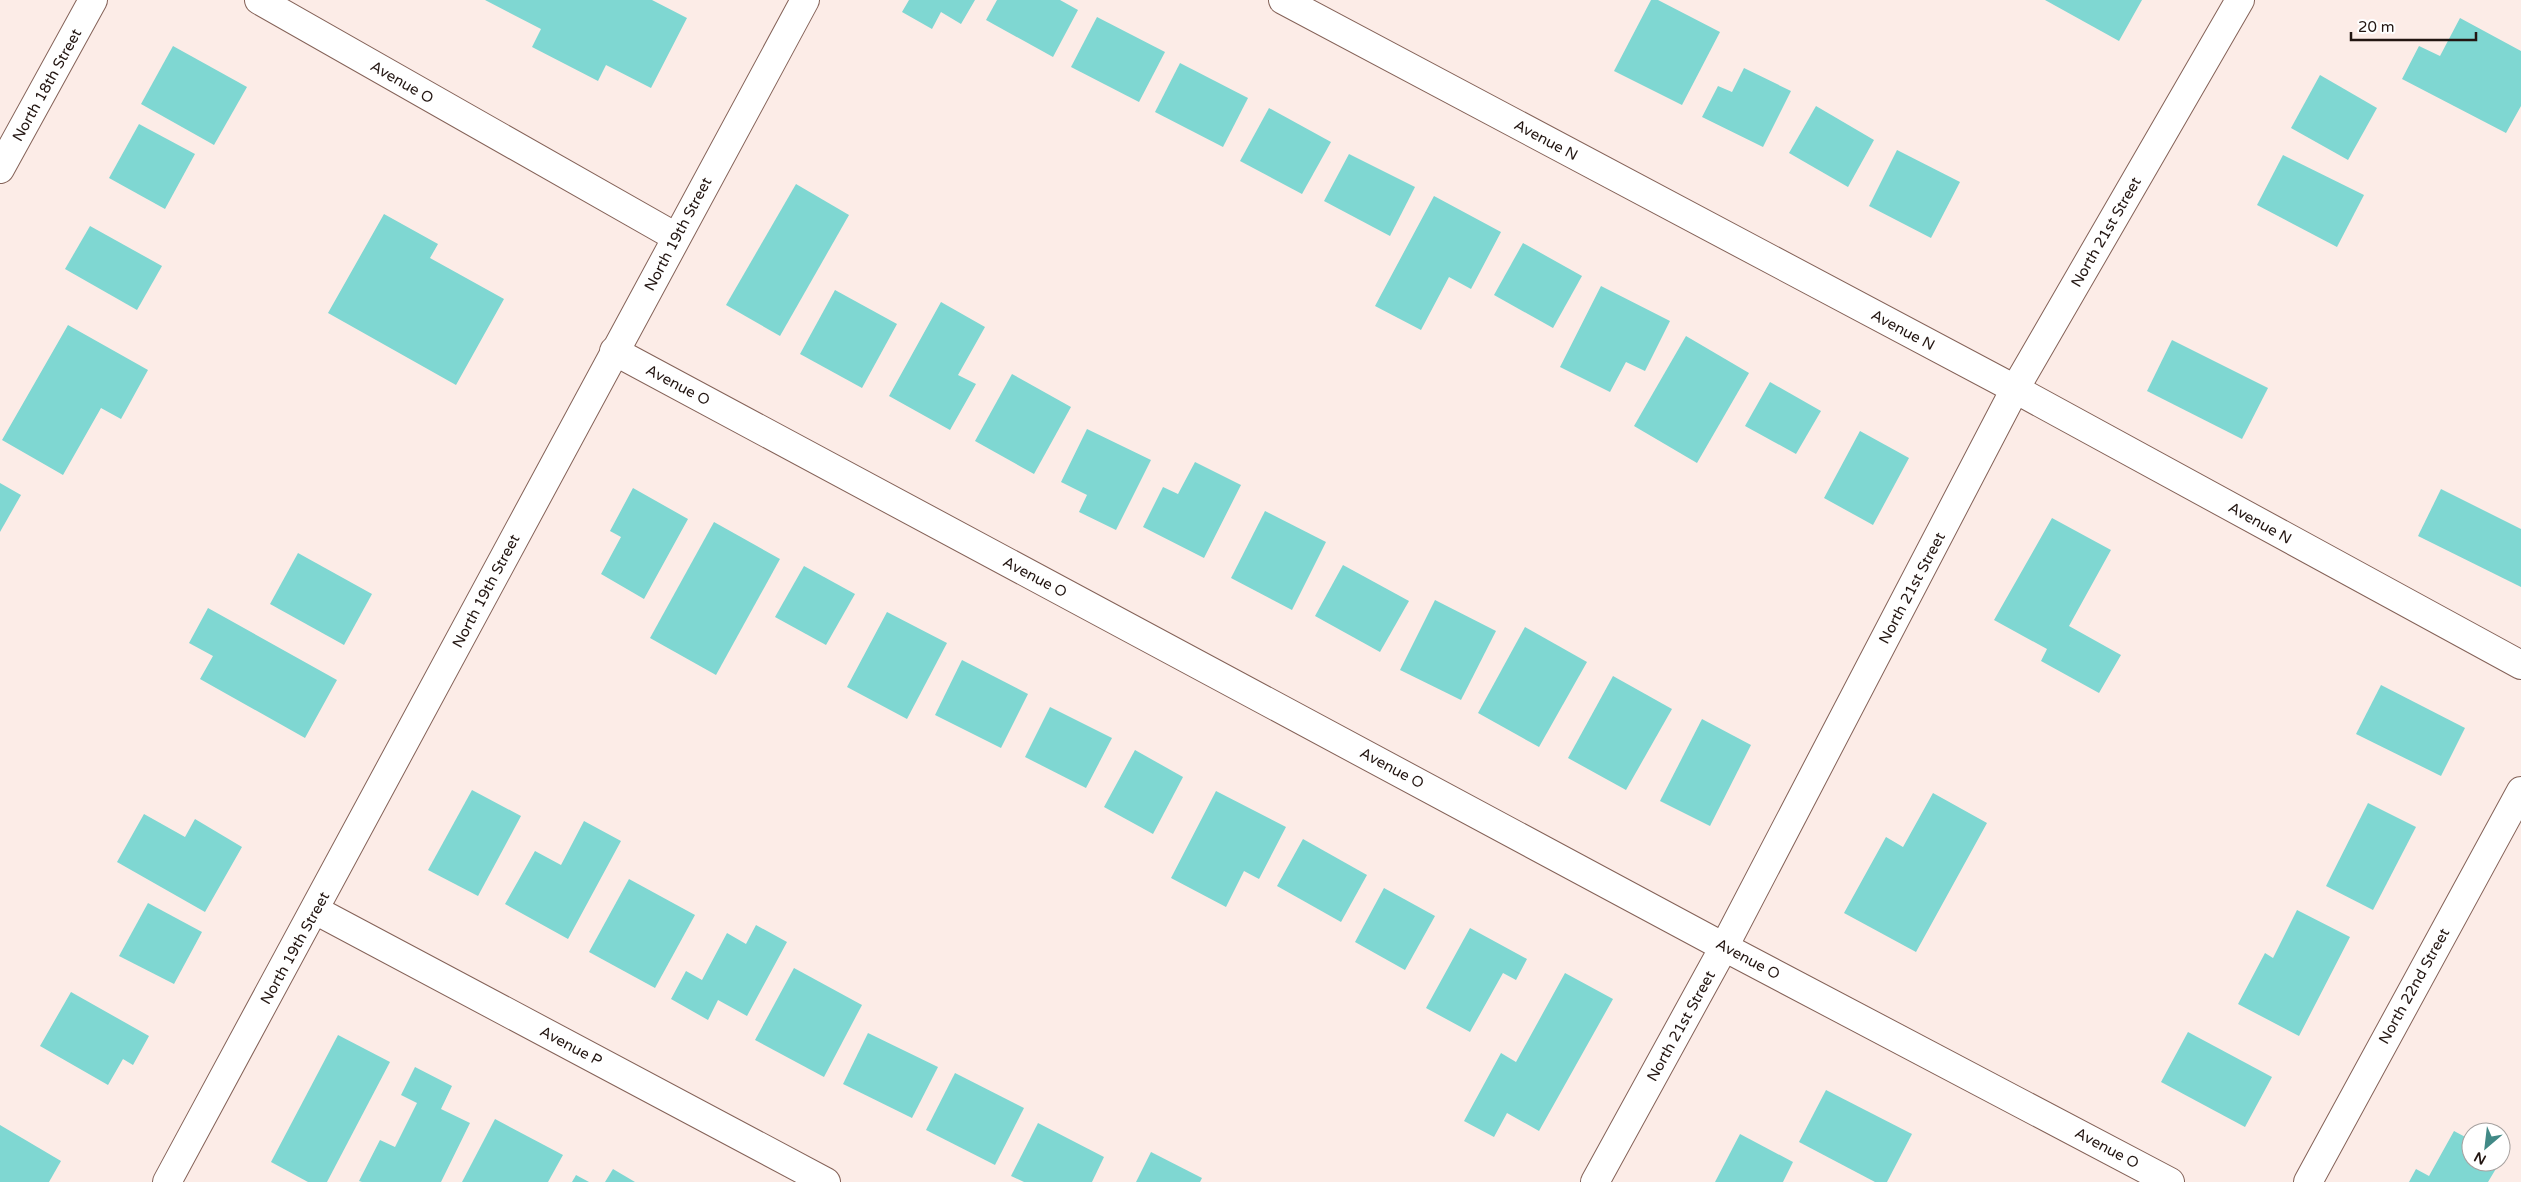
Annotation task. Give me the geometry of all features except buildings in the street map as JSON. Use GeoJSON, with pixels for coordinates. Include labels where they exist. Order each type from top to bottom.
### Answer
{"type":"FeatureCollection","features":[{"type":"Feature","properties":{"kind":"street","name":"North 18th Street"},"geometry":{"type":"LineString","coordinates":[[0,169],[93,0]]}},
{"type":"Feature","properties":{"kind":"street","name":"Avenue O"},"geometry":{"type":"LineString","coordinates":[[259,0],[676,238]]}},
{"type":"Feature","properties":{"kind":"street","name":"North 19th Street"},"geometry":{"type":"LineString","coordinates":[[167,1182],[804,0]]}},
{"type":"Feature","properties":{"kind":"street","name":"Avenue N"},"geometry":{"type":"LineString","coordinates":[[1283,0],[2015,389],[2521,665]]}},
{"type":"Feature","properties":{"kind":"street","name":"North 21st Street"},"geometry":{"type":"LineString","coordinates":[[1595,1182],[1724,947],[2015,389],[2240,0]]}},
{"type":"Feature","properties":{"kind":"street","name":"Avenue O"},"geometry":{"type":"LineString","coordinates":[[614,351],[1724,947],[2170,1182]]}},
{"type":"Feature","properties":{"kind":"street","name":"North 22nd Street"},"geometry":{"type":"LineString","coordinates":[[2308,1182],[2521,791]]}},
{"type":"Feature","properties":{"kind":"street","name":"Avenue P"},"geometry":{"type":"LineString","coordinates":[[315,910],[826,1182]]}}]}
